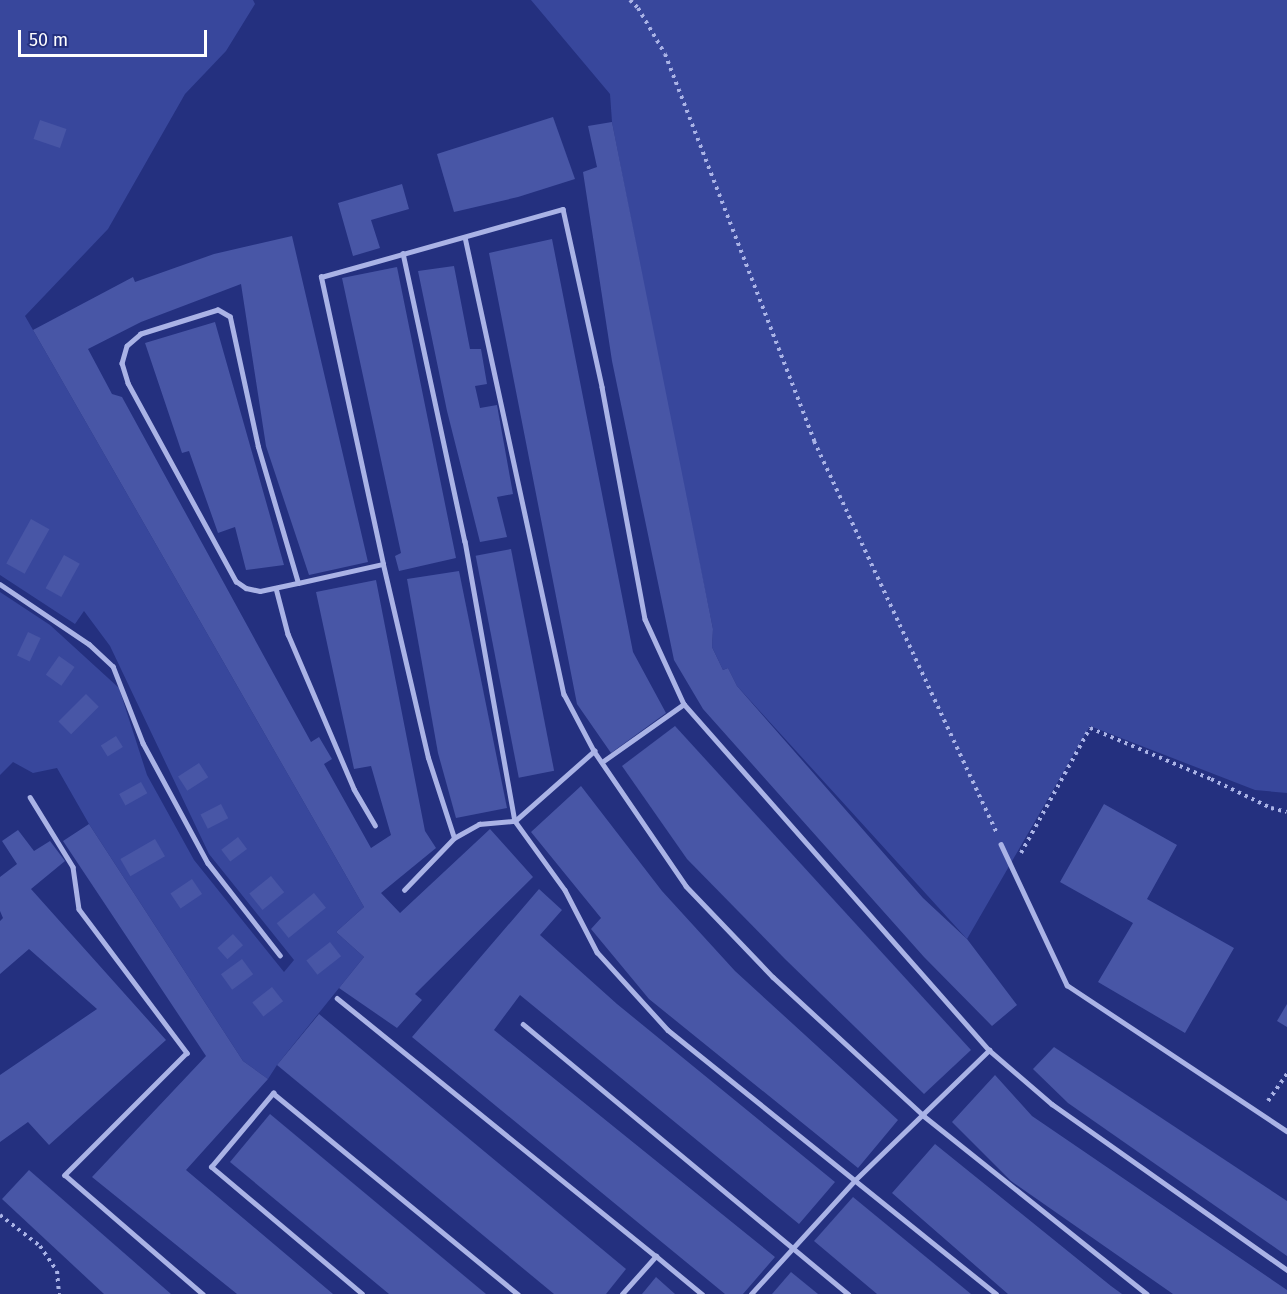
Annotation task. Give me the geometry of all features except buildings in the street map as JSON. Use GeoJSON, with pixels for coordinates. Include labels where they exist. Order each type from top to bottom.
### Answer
{"type":"FeatureCollection","features":[{"type":"Feature","properties":{"kind":"lane"},"geometry":{"type":"LineString","coordinates":[[454,838],[428,758],[383,564],[321,277],[563,209],[602,387],[645,619],[684,704],[989,1050],[1052,1104],[1287,1270]]}},
{"type":"Feature","properties":{"kind":"lane"},"geometry":{"type":"LineString","coordinates":[[465,237],[564,694],[594,751],[686,886],[773,977],[924,1116],[1147,1294]]}},
{"type":"Feature","properties":{"kind":"lane"},"geometry":{"type":"LineString","coordinates":[[403,253],[465,541],[515,821],[565,890],[597,952],[668,1030],[996,1294]]}},
{"type":"Feature","properties":{"kind":"lane"},"geometry":{"type":"LineString","coordinates":[[298,583],[258,447],[230,317],[218,310],[141,334],[127,346],[122,363],[128,382],[236,581],[246,588],[260,591],[276,588],[383,564]]}},
{"type":"Feature","properties":{"kind":"lane"},"geometry":{"type":"LineString","coordinates":[[0,584],[89,644],[113,666],[143,743],[208,863],[280,955]]}},
{"type":"Feature","properties":{"kind":"lane"},"geometry":{"type":"LineString","coordinates":[[276,588],[288,634],[354,789],[375,825]]}},
{"type":"Feature","properties":{"kind":"lane"},"geometry":{"type":"LineString","coordinates":[[602,762],[684,704]]}},
{"type":"Feature","properties":{"kind":"lane"},"geometry":{"type":"LineString","coordinates":[[404,890],[454,838],[480,824],[515,821],[594,751]]}},
{"type":"Feature","properties":{"kind":"lane"},"geometry":{"type":"LineString","coordinates":[[30,796],[73,867],[79,909],[188,1053],[65,1175],[203,1294]]}},
{"type":"Feature","properties":{"kind":"lane"},"geometry":{"type":"LineString","coordinates":[[1002,844],[1067,985],[1261,1111],[1287,1131]]}},
{"type":"Feature","properties":{"kind":"lane"},"geometry":{"type":"LineString","coordinates":[[337,999],[702,1294]]}},
{"type":"Feature","properties":{"kind":"lane"},"geometry":{"type":"LineString","coordinates":[[523,1024],[848,1294]]}},
{"type":"Feature","properties":{"kind":"lane"},"geometry":{"type":"LineString","coordinates":[[751,1294],[855,1180],[924,1116],[989,1050]]}},
{"type":"Feature","properties":{"kind":"lane"},"geometry":{"type":"LineString","coordinates":[[362,1294],[211,1167],[273,1093],[518,1294]]}},
{"type":"Feature","properties":{"kind":"lane"},"geometry":{"type":"LineString","coordinates":[[622,1294],[656,1256]]}},
{"type":"Feature","properties":{"kind":"path"},"geometry":{"type":"LineString","coordinates":[[630,0],[638,8],[665,54],[814,441],[1002,844]]}},
{"type":"Feature","properties":{"kind":"path"},"geometry":{"type":"LineString","coordinates":[[1012,867],[1090,729],[1211,779],[1271,808],[1287,812]]}},
{"type":"Feature","properties":{"kind":"path"},"geometry":{"type":"LineString","coordinates":[[1261,1111],[1287,1074]]}},
{"type":"Feature","properties":{"kind":"path"},"geometry":{"type":"LineString","coordinates":[[0,1215],[40,1246],[57,1271],[59,1294]]}},
{"type":"Feature","properties":{"kind":"shaded area"},"geometry":{"type":"Polygon","coordinates":[[[0,0],[253,0],[255,4],[226,51],[185,94],[108,229],[25,316],[364,907],[336,932],[364,957],[268,1079],[243,1061],[89,824],[57,768],[33,773],[13,762],[0,775],[0,592],[50,625],[119,688],[147,775],[194,860],[284,972],[294,960],[209,854],[110,646],[84,611],[75,624],[0,575],[0,0]]]}},
{"type":"Feature","properties":{"kind":"shaded area"},"geometry":{"type":"Polygon","coordinates":[[[531,0],[1287,0],[1287,793],[1255,790],[1090,726],[967,939],[737,686],[728,668],[723,670],[712,647],[713,629],[612,122],[610,94],[531,0]]]}}]}
